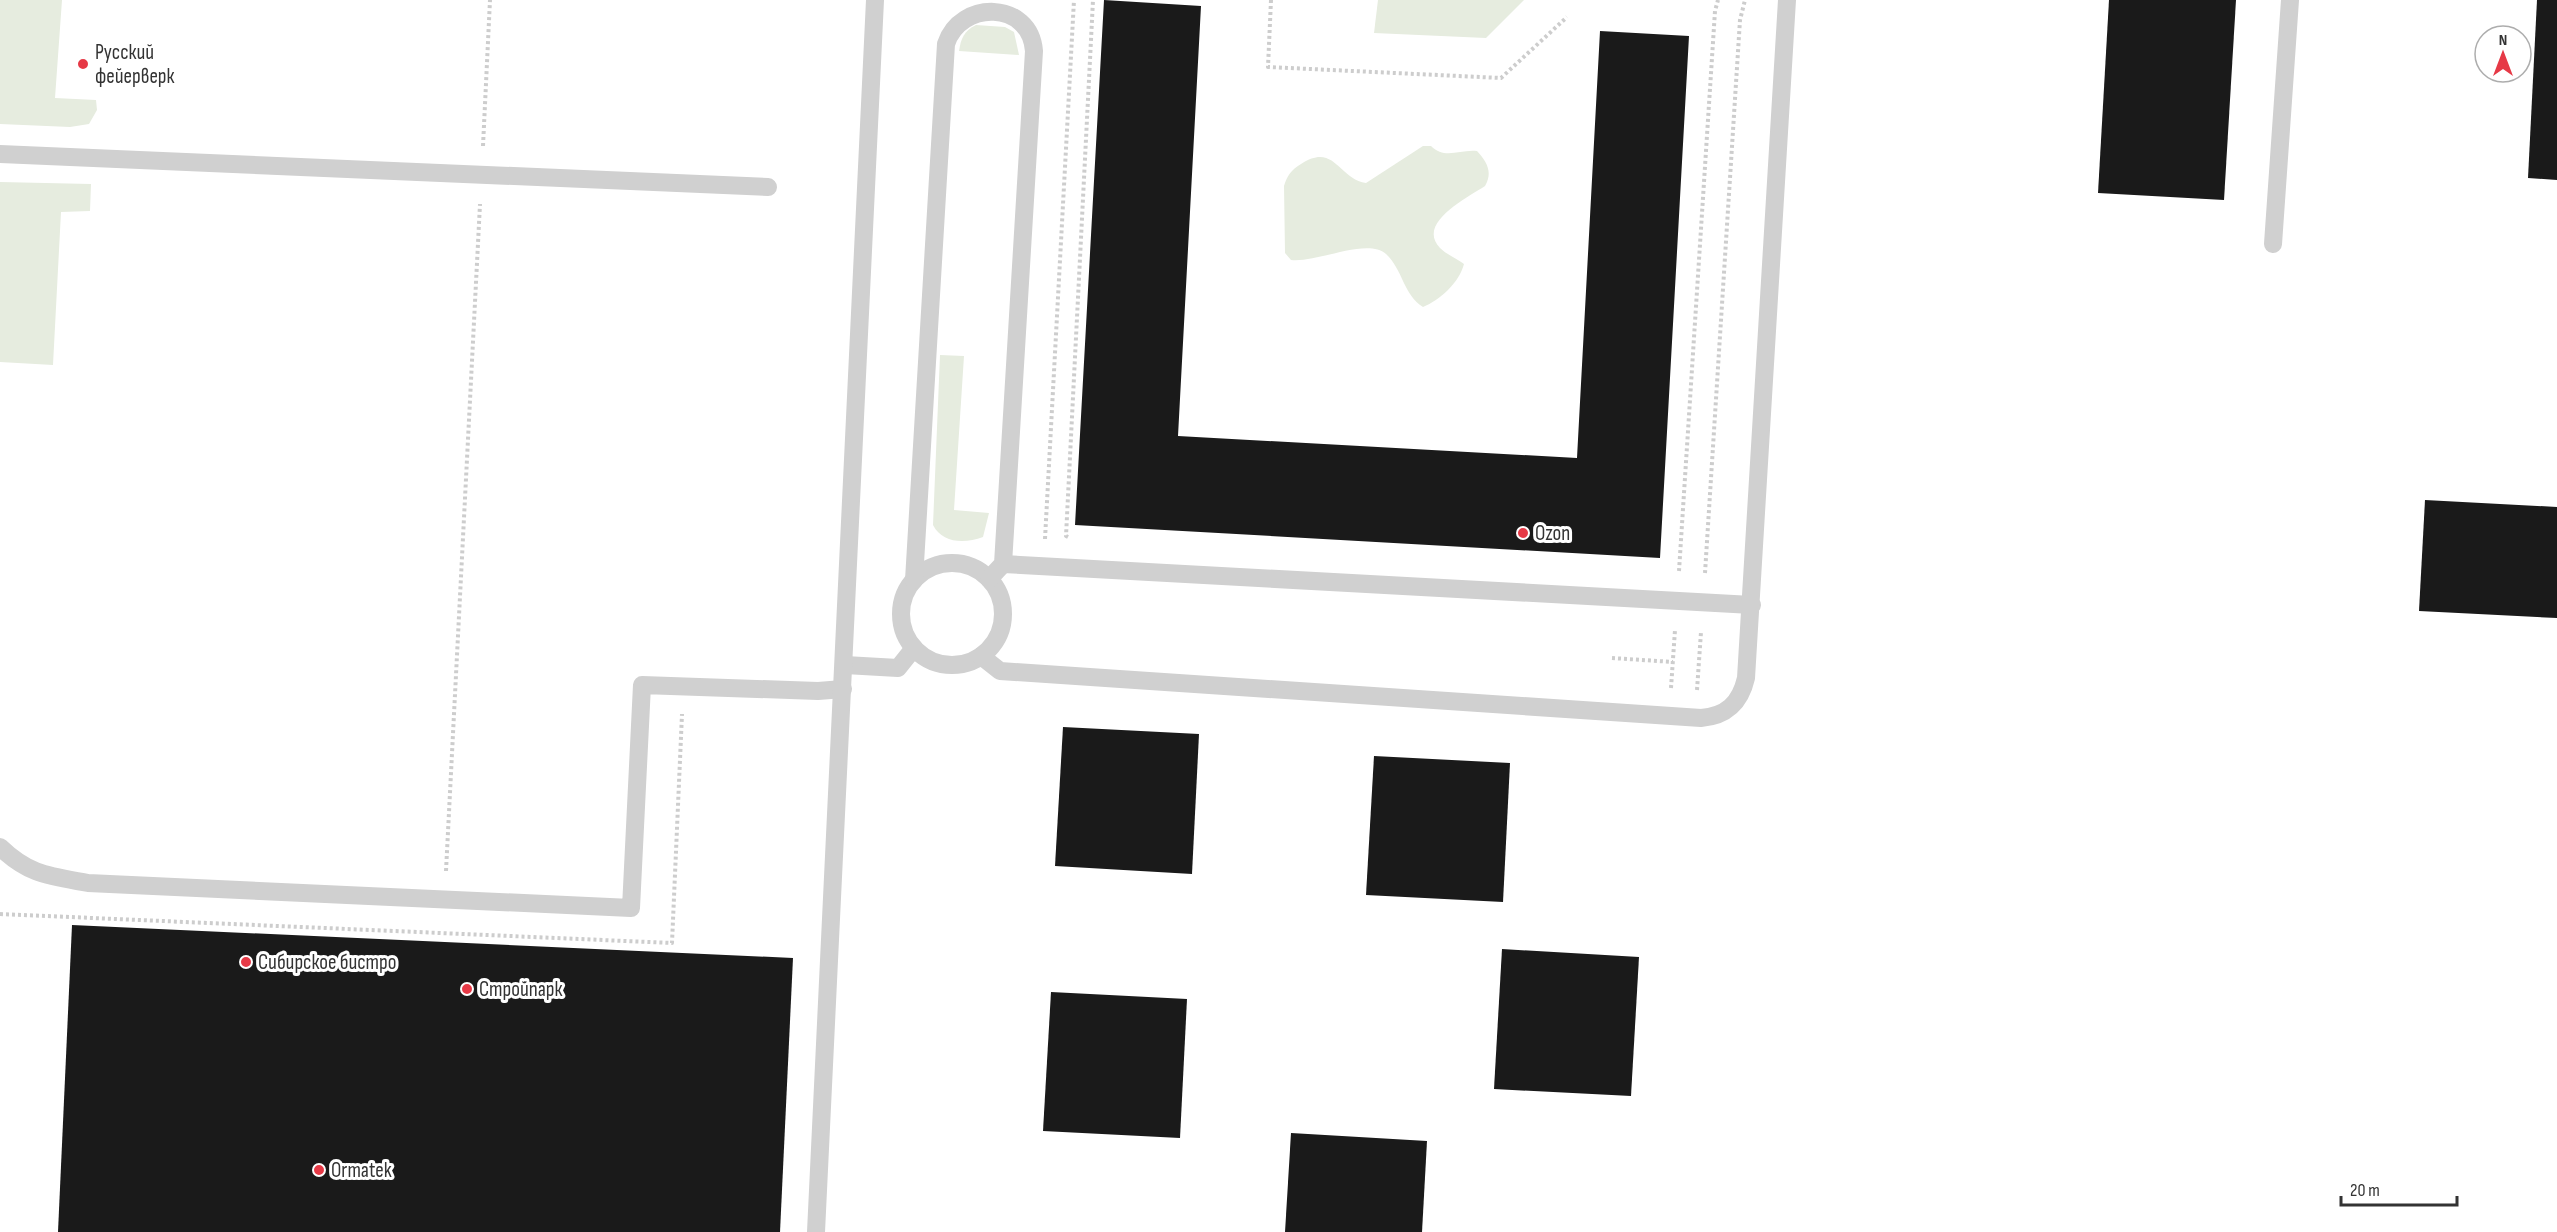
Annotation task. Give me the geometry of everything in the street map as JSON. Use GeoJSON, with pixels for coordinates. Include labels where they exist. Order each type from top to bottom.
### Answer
{"type":"FeatureCollection","features":[{"type":"Feature","properties":{"kind":"lane"},"geometry":{"type":"LineString","coordinates":[[816,1232],[845,665],[875,0]]}},
{"type":"Feature","properties":{"kind":"lane"},"geometry":{"type":"LineString","coordinates":[[981,656],[1000,671],[1696,718],[1714,717],[1726,712],[1736,703],[1743,691],[1752,605],[1787,0]]}},
{"type":"Feature","properties":{"kind":"lane"},"geometry":{"type":"LineString","coordinates":[[2273,244],[2290,0]]}},
{"type":"Feature","properties":{"kind":"lane"},"geometry":{"type":"LineString","coordinates":[[914,580],[946,44],[953,26],[967,11],[980,5],[993,4],[1007,7],[1018,15],[1033,37],[1034,51],[1003,564],[989,579]]}},
{"type":"Feature","properties":{"kind":"lane"},"geometry":{"type":"LineString","coordinates":[[0,154],[768,188]]}},
{"type":"Feature","properties":{"kind":"lane"},"geometry":{"type":"LineString","coordinates":[[942,564],[958,564],[975,569],[989,579],[999,594],[1003,610],[1001,629],[994,644],[981,656],[965,663],[948,665],[932,662],[914,648],[902,625],[901,609],[905,593],[914,580],[927,569],[942,564]]}},
{"type":"Feature","properties":{"kind":"lane"},"geometry":{"type":"LineString","coordinates":[[1003,564],[1752,605]]}},
{"type":"Feature","properties":{"kind":"lane"},"geometry":{"type":"LineString","coordinates":[[845,665],[898,668],[914,648]]}},
{"type":"Feature","properties":{"kind":"lane"},"geometry":{"type":"LineString","coordinates":[[0,846],[14,860],[36,873],[88,883],[631,908],[642,685],[818,691],[843,689]]}},
{"type":"Feature","properties":{"kind":"path"},"geometry":{"type":"LineString","coordinates":[[443,933],[490,0]]}},
{"type":"Feature","properties":{"kind":"path"},"geometry":{"type":"LineString","coordinates":[[1043,567],[1074,0]]}},
{"type":"Feature","properties":{"kind":"path"},"geometry":{"type":"LineString","coordinates":[[1077,537],[1066,536],[1093,0]]}},
{"type":"Feature","properties":{"kind":"path"},"geometry":{"type":"LineString","coordinates":[[1271,0],[1268,68],[1501,78],[1567,16]]}},
{"type":"Feature","properties":{"kind":"path"},"geometry":{"type":"LineString","coordinates":[[1669,716],[1715,11],[1718,0]]}},
{"type":"Feature","properties":{"kind":"path"},"geometry":{"type":"LineString","coordinates":[[1696,718],[1740,20],[1746,0]]}},
{"type":"Feature","properties":{"kind":"path"},"geometry":{"type":"LineString","coordinates":[[1612,658],[1673,662]]}},
{"type":"Feature","properties":{"kind":"shaded area"},"geometry":{"type":"Polygon","coordinates":[[[0,0],[62,0],[55,98],[96,100],[97,110],[89,124],[70,127],[0,124],[0,0]]]}},
{"type":"Feature","properties":{"kind":"shaded area"},"geometry":{"type":"Polygon","coordinates":[[[1378,0],[1524,0],[1486,38],[1374,33],[1378,0]]]}},
{"type":"Feature","properties":{"kind":"shaded area"},"geometry":{"type":"Polygon","coordinates":[[[976,25],[1005,27],[1014,32],[1019,55],[959,51],[964,35],[976,25]]]}},
{"type":"Feature","properties":{"kind":"shaded area"},"geometry":{"type":"Polygon","coordinates":[[[1423,146],[1431,146],[1447,153],[1477,151],[1484,159],[1489,172],[1485,186],[1447,212],[1434,229],[1434,239],[1440,248],[1464,264],[1458,278],[1436,300],[1423,307],[1416,302],[1392,260],[1378,250],[1354,249],[1302,260],[1291,260],[1285,253],[1284,186],[1288,176],[1301,164],[1312,158],[1329,159],[1349,175],[1366,183],[1423,146]]]}},
{"type":"Feature","properties":{"kind":"shaded area"},"geometry":{"type":"Polygon","coordinates":[[[0,182],[91,184],[90,211],[61,212],[53,365],[0,362],[0,182]]]}},
{"type":"Feature","properties":{"kind":"shaded area"},"geometry":{"type":"Polygon","coordinates":[[[940,355],[964,356],[954,510],[989,513],[983,537],[968,541],[948,539],[933,525],[940,355]]]}},
{"type":"Feature","properties":{"kind":"building"},"geometry":{"type":"Polygon","coordinates":[[[1104,0],[1201,6],[1178,436],[1577,458],[1600,31],[1689,36],[1660,558],[1075,525],[1104,0]]]}},
{"type":"Feature","properties":{"kind":"building"},"geometry":{"type":"Polygon","coordinates":[[[2109,0],[2236,0],[2224,200],[2098,193],[2109,0]]]}},
{"type":"Feature","properties":{"kind":"building"},"geometry":{"type":"Polygon","coordinates":[[[2537,0],[2557,0],[2557,180],[2528,178],[2537,0]]]}},
{"type":"Feature","properties":{"kind":"building"},"geometry":{"type":"Polygon","coordinates":[[[2425,500],[2557,507],[2557,618],[2419,611],[2425,500]]]}},
{"type":"Feature","properties":{"kind":"building"},"geometry":{"type":"Polygon","coordinates":[[[1063,727],[1199,734],[1192,874],[1055,866],[1063,727]]]}},
{"type":"Feature","properties":{"kind":"building"},"geometry":{"type":"Polygon","coordinates":[[[1374,756],[1510,763],[1503,902],[1366,895],[1374,756]]]}},
{"type":"Feature","properties":{"kind":"building"},"geometry":{"type":"Polygon","coordinates":[[[72,925],[793,958],[780,1232],[58,1232],[72,925]]]}},
{"type":"Feature","properties":{"kind":"building"},"geometry":{"type":"Polygon","coordinates":[[[1502,949],[1639,957],[1631,1096],[1494,1089],[1502,949]]]}},
{"type":"Feature","properties":{"kind":"building"},"geometry":{"type":"Polygon","coordinates":[[[1051,992],[1187,999],[1180,1138],[1043,1131],[1051,992]]]}},
{"type":"Feature","properties":{"kind":"building"},"geometry":{"type":"Polygon","coordinates":[[[1291,1133],[1427,1141],[1422,1232],[1285,1232],[1291,1133]]]}},
{"type":"Feature","properties":{"kind":"place","name":"Русский фейерверк"},"geometry":{"type":"Point","coordinates":[83,64]}},
{"type":"Feature","properties":{"kind":"place","name":"Ozon"},"geometry":{"type":"Point","coordinates":[1523,533]}},
{"type":"Feature","properties":{"kind":"place","name":"Сибирское бистро"},"geometry":{"type":"Point","coordinates":[246,962]}},
{"type":"Feature","properties":{"kind":"place","name":"Стройпарк"},"geometry":{"type":"Point","coordinates":[467,989]}},
{"type":"Feature","properties":{"kind":"place","name":"Ormatek"},"geometry":{"type":"Point","coordinates":[319,1170]}}]}
